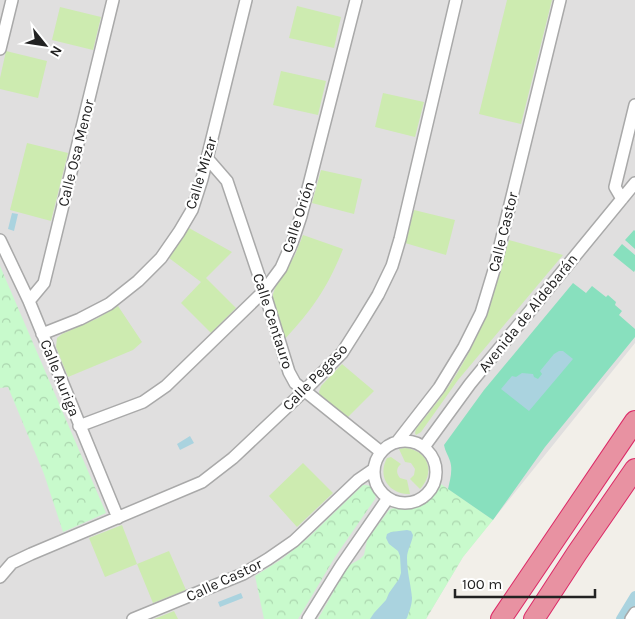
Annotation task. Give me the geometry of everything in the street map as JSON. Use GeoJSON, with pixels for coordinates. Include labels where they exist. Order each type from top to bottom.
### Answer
{"type":"FeatureCollection","features":[{"type":"Feature","properties":{"kind":"highway"},"geometry":{"type":"LineString","coordinates":[[501,619],[635,421]]}},
{"type":"Feature","properties":{"kind":"highway"},"geometry":{"type":"LineString","coordinates":[[534,619],[635,469]]}},
{"type":"Feature","properties":{"kind":"street"},"geometry":{"type":"LineString","coordinates":[[0,49],[12,0]]}},
{"type":"Feature","properties":{"kind":"street","name":"Calle Osa Menor"},"geometry":{"type":"LineString","coordinates":[[28,301],[44,284],[113,0]]}},
{"type":"Feature","properties":{"kind":"street","name":"Calle Mizar"},"geometry":{"type":"LineString","coordinates":[[42,334],[80,319],[109,304],[138,281],[161,258],[179,232],[192,210],[202,179],[246,0]]}},
{"type":"Feature","properties":{"kind":"street","name":"Calle Orión"},"geometry":{"type":"LineString","coordinates":[[79,426],[143,402],[166,386],[264,291],[281,268],[301,216],[356,0]]}},
{"type":"Feature","properties":{"kind":"street","name":"Calle Pegaso"},"geometry":{"type":"LineString","coordinates":[[0,577],[12,563],[31,554],[202,482],[233,458],[342,353],[370,309],[392,266],[400,240],[456,0]]}},
{"type":"Feature","properties":{"kind":"street","name":"Calle Castor"},"geometry":{"type":"LineString","coordinates":[[397,442],[439,388],[464,347],[481,312],[494,270],[560,0]]}},
{"type":"Feature","properties":{"kind":"street"},"geometry":{"type":"LineString","coordinates":[[622,199],[615,187],[635,105]]}},
{"type":"Feature","properties":{"kind":"street","name":"Calle Centauro"},"geometry":{"type":"LineString","coordinates":[[207,158],[227,181],[289,372],[295,383],[381,452]]}},
{"type":"Feature","properties":{"kind":"street","name":"Avenida de Aldebarán"},"geometry":{"type":"LineString","coordinates":[[424,447],[470,384],[635,183]]}},
{"type":"Feature","properties":{"kind":"street","name":"Calle Auriga"},"geometry":{"type":"LineString","coordinates":[[0,240],[28,301],[118,518]]}},
{"type":"Feature","properties":{"kind":"street"},"geometry":{"type":"LineString","coordinates":[[411,441],[424,447],[434,459],[436,475],[430,490],[422,498],[411,502],[399,502],[388,498],[377,485],[375,477],[374,469],[381,452],[397,442],[411,441]]}},
{"type":"Feature","properties":{"kind":"street","name":"Calle Castor"},"geometry":{"type":"LineString","coordinates":[[133,619],[243,574],[268,559],[294,540],[358,480],[374,469]]}},
{"type":"Feature","properties":{"kind":"street"},"geometry":{"type":"LineString","coordinates":[[308,619],[341,566],[388,498]]}},
{"type":"Feature","properties":{"kind":"street"},"geometry":{"type":"LineString","coordinates":[[631,619],[635,613]]}},
{"type":"Feature","properties":{"kind":"shaded area"},"geometry":{"type":"Polygon","coordinates":[[[0,0],[635,0],[635,343],[463,557],[426,619],[0,619],[0,0]]]}},
{"type":"Feature","properties":{"kind":"green space"},"geometry":{"type":"Polygon","coordinates":[[[507,0],[552,0],[521,124],[479,114],[507,0]]]}},
{"type":"Feature","properties":{"kind":"green space"},"geometry":{"type":"Polygon","coordinates":[[[297,6],[341,17],[334,48],[289,38],[297,6]]]}},
{"type":"Feature","properties":{"kind":"green space"},"geometry":{"type":"Polygon","coordinates":[[[60,7],[101,17],[93,50],[52,40],[60,7]]]}},
{"type":"Feature","properties":{"kind":"green space"},"geometry":{"type":"Polygon","coordinates":[[[6,51],[47,61],[38,98],[0,89],[0,78],[6,51]]]}},
{"type":"Feature","properties":{"kind":"green space"},"geometry":{"type":"Polygon","coordinates":[[[281,71],[326,81],[318,115],[273,105],[281,71]]]}},
{"type":"Feature","properties":{"kind":"green space"},"geometry":{"type":"Polygon","coordinates":[[[383,93],[424,102],[415,137],[375,127],[383,93]]]}},
{"type":"Feature","properties":{"kind":"green space"},"geometry":{"type":"Polygon","coordinates":[[[27,143],[68,153],[51,221],[10,210],[27,143]]]}},
{"type":"Feature","properties":{"kind":"green space"},"geometry":{"type":"Polygon","coordinates":[[[321,170],[362,179],[354,214],[312,203],[321,170]]]}},
{"type":"Feature","properties":{"kind":"green space"},"geometry":{"type":"Polygon","coordinates":[[[414,210],[455,220],[446,255],[405,243],[414,210]]]}},
{"type":"Feature","properties":{"kind":"green space"},"geometry":{"type":"Polygon","coordinates":[[[189,228],[232,252],[206,278],[236,308],[211,333],[181,303],[201,282],[169,258],[189,228]]]}},
{"type":"Feature","properties":{"kind":"green space"},"geometry":{"type":"Polygon","coordinates":[[[635,231],[635,249],[625,240],[635,231]]]}},
{"type":"Feature","properties":{"kind":"green space"},"geometry":{"type":"Polygon","coordinates":[[[303,235],[343,249],[318,297],[285,339],[273,303],[273,294],[295,255],[303,235]]]}},
{"type":"Feature","properties":{"kind":"green space"},"geometry":{"type":"Polygon","coordinates":[[[509,240],[563,255],[458,380],[421,432],[416,435],[416,429],[449,385],[476,339],[509,240]]]}},
{"type":"Feature","properties":{"kind":"green space"},"geometry":{"type":"Polygon","coordinates":[[[622,244],[635,255],[634,272],[613,255],[622,244]]]}},
{"type":"Feature","properties":{"kind":"green space"},"geometry":{"type":"Polygon","coordinates":[[[0,266],[106,513],[63,532],[44,474],[8,387],[0,388],[0,266]]]}},
{"type":"Feature","properties":{"kind":"green space"},"geometry":{"type":"Polygon","coordinates":[[[573,283],[586,293],[592,286],[606,297],[608,295],[622,311],[619,315],[635,329],[635,337],[545,447],[493,520],[448,489],[451,468],[444,445],[484,390],[573,283]]]}},
{"type":"Feature","properties":{"kind":"green space"},"geometry":{"type":"Polygon","coordinates":[[[118,306],[142,342],[133,350],[68,377],[56,347],[57,338],[118,306]]]}},
{"type":"Feature","properties":{"kind":"green space"},"geometry":{"type":"Polygon","coordinates":[[[342,364],[374,391],[346,419],[320,398],[319,392],[321,386],[342,364]]]}},
{"type":"Feature","properties":{"kind":"green space"},"geometry":{"type":"Polygon","coordinates":[[[405,448],[419,453],[427,463],[428,476],[420,489],[410,479],[414,475],[415,469],[411,463],[405,462],[399,449],[405,448]]]}},
{"type":"Feature","properties":{"kind":"green space"},"geometry":{"type":"Polygon","coordinates":[[[391,457],[401,464],[397,471],[400,478],[407,480],[410,494],[391,488],[384,478],[384,465],[387,458],[391,457]]]}},
{"type":"Feature","properties":{"kind":"green space"},"geometry":{"type":"Polygon","coordinates":[[[303,463],[333,493],[297,527],[269,496],[303,463]]]}},
{"type":"Feature","properties":{"kind":"green space"},"geometry":{"type":"Polygon","coordinates":[[[441,484],[493,520],[463,557],[426,619],[318,619],[348,566],[364,555],[367,540],[389,510],[411,508],[422,504],[435,494],[441,484]]]}},
{"type":"Feature","properties":{"kind":"green space"},"geometry":{"type":"Polygon","coordinates":[[[363,485],[374,488],[376,493],[375,499],[335,557],[298,619],[264,619],[255,576],[282,559],[307,539],[363,485]]]}},
{"type":"Feature","properties":{"kind":"green space"},"geometry":{"type":"Polygon","coordinates":[[[122,525],[137,564],[105,577],[89,538],[122,525]]]}},
{"type":"Feature","properties":{"kind":"green space"},"geometry":{"type":"Polygon","coordinates":[[[169,551],[186,590],[153,603],[137,564],[169,551]]]}},
{"type":"Feature","properties":{"kind":"green space"},"geometry":{"type":"Polygon","coordinates":[[[174,611],[178,619],[154,619],[174,611]]]}},
{"type":"Feature","properties":{"kind":"water"},"geometry":{"type":"Polygon","coordinates":[[[12,213],[18,214],[14,231],[8,229],[12,213]]]}},
{"type":"Feature","properties":{"kind":"water"},"geometry":{"type":"Polygon","coordinates":[[[563,351],[573,359],[529,411],[501,389],[512,376],[516,377],[522,373],[533,374],[538,379],[542,374],[540,371],[554,354],[563,351]]]}},
{"type":"Feature","properties":{"kind":"water"},"geometry":{"type":"Polygon","coordinates":[[[190,436],[194,443],[180,450],[177,444],[190,436]]]}},
{"type":"Feature","properties":{"kind":"water"},"geometry":{"type":"Polygon","coordinates":[[[411,531],[413,535],[407,558],[412,598],[407,618],[370,619],[386,600],[401,573],[400,556],[398,551],[389,544],[386,538],[387,534],[411,531]]]}},
{"type":"Feature","properties":{"kind":"water"},"geometry":{"type":"Polygon","coordinates":[[[241,593],[243,598],[220,607],[218,602],[241,593]]]}},
{"type":"Feature","properties":{"kind":"waterway"},"geometry":{"type":"LineString","coordinates":[[621,619],[635,596]]}}]}
